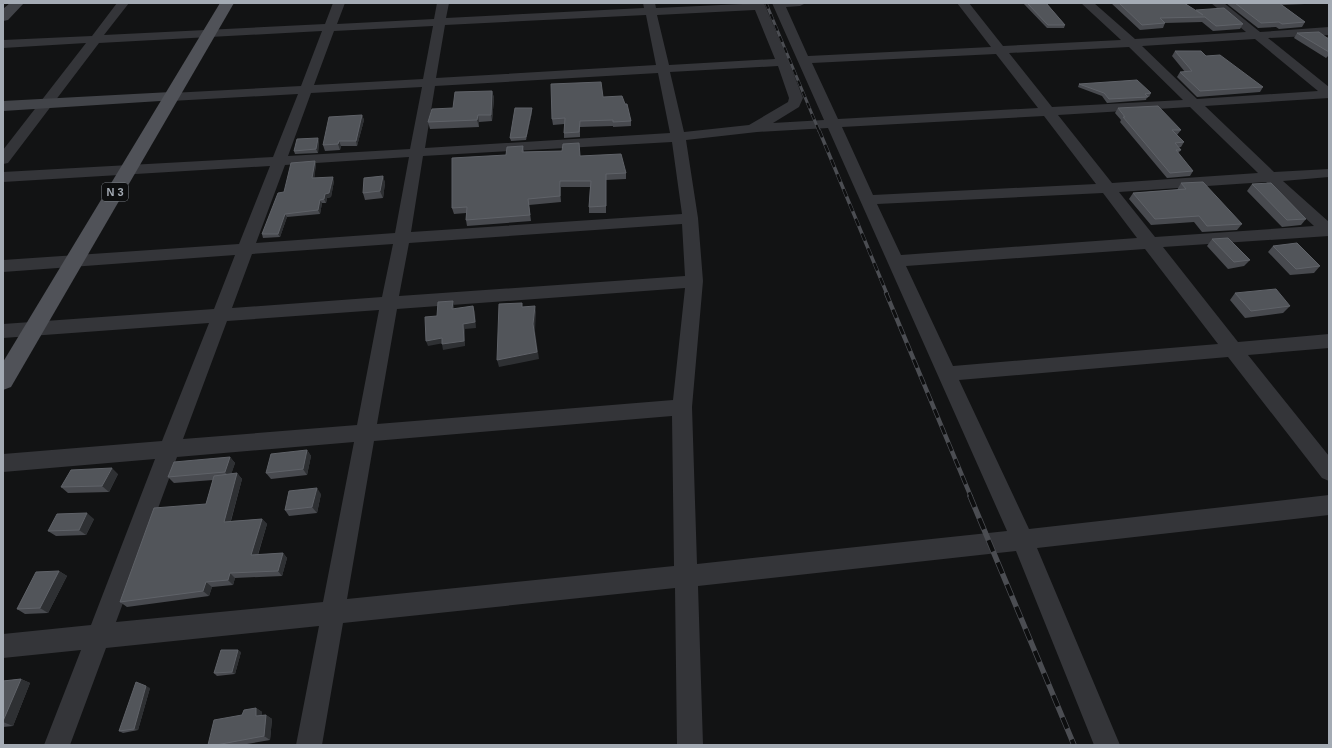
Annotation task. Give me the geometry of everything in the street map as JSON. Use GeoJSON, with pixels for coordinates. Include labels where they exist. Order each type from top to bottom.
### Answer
{"type":"FeatureCollection","features":[{"type":"Feature","properties":{"kind":"main road","name":"N 3"},"geometry":{"type":"LineString","coordinates":[[3,381],[227,3]]}},
{"type":"Feature","properties":{"kind":"street"},"geometry":{"type":"LineString","coordinates":[[3,17],[17,3]]}},
{"type":"Feature","properties":{"kind":"street"},"geometry":{"type":"LineString","coordinates":[[3,160],[123,3]]}},
{"type":"Feature","properties":{"kind":"street"},"geometry":{"type":"LineString","coordinates":[[57,745],[220,316],[247,249],[279,160],[339,3]]}},
{"type":"Feature","properties":{"kind":"street"},"geometry":{"type":"LineString","coordinates":[[308,745],[402,238],[443,3]]}},
{"type":"Feature","properties":{"kind":"street"},"geometry":{"type":"LineString","coordinates":[[800,3],[778,4],[805,60],[867,200],[1023,541],[1107,745]]}},
{"type":"Feature","properties":{"kind":"street"},"geometry":{"type":"LineString","coordinates":[[964,3],[1329,472]]}},
{"type":"Feature","properties":{"kind":"street"},"geometry":{"type":"LineString","coordinates":[[1087,3],[1329,231]]}},
{"type":"Feature","properties":{"kind":"street"},"geometry":{"type":"LineString","coordinates":[[1216,3],[1329,93]]}},
{"type":"Feature","properties":{"kind":"street"},"geometry":{"type":"LineString","coordinates":[[3,44],[439,23],[650,8],[758,5],[783,62],[796,98],[794,104],[753,128]]}},
{"type":"Feature","properties":{"kind":"street"},"geometry":{"type":"LineString","coordinates":[[650,8],[678,137],[690,218],[694,281],[682,407],[690,745]]}},
{"type":"Feature","properties":{"kind":"street"},"geometry":{"type":"LineString","coordinates":[[805,60],[1132,44],[1329,31]]}},
{"type":"Feature","properties":{"kind":"street"},"geometry":{"type":"LineString","coordinates":[[3,106],[783,62]]}},
{"type":"Feature","properties":{"kind":"street"},"geometry":{"type":"LineString","coordinates":[[3,177],[678,137],[753,128],[1194,103],[1329,93]]}},
{"type":"Feature","properties":{"kind":"street"},"geometry":{"type":"LineString","coordinates":[[867,200],[1108,188],[1329,173]]}},
{"type":"Feature","properties":{"kind":"street"},"geometry":{"type":"LineString","coordinates":[[3,266],[690,218]]}},
{"type":"Feature","properties":{"kind":"street"},"geometry":{"type":"LineString","coordinates":[[895,261],[1329,231]]}},
{"type":"Feature","properties":{"kind":"street"},"geometry":{"type":"LineString","coordinates":[[3,331],[694,281]]}},
{"type":"Feature","properties":{"kind":"street"},"geometry":{"type":"LineString","coordinates":[[946,374],[1329,341]]}},
{"type":"Feature","properties":{"kind":"street"},"geometry":{"type":"LineString","coordinates":[[3,463],[682,407]]}},
{"type":"Feature","properties":{"kind":"street"},"geometry":{"type":"LineString","coordinates":[[3,646],[686,577],[1023,541],[1329,505]]}},
{"type":"Feature","properties":{"kind":"building"},"geometry":{"type":"Polygon","coordinates":[[[1027,3],[1046,3],[1065,25],[1048,25],[1027,3]]]}},
{"type":"Feature","properties":{"kind":"building"},"geometry":{"type":"Polygon","coordinates":[[[1119,3],[1184,3],[1203,15],[1196,10],[1224,8],[1243,24],[1216,26],[1205,17],[1160,18],[1165,23],[1142,25],[1119,3]]]}},
{"type":"Feature","properties":{"kind":"building"},"geometry":{"type":"Polygon","coordinates":[[[1235,3],[1279,3],[1305,22],[1282,24],[1279,22],[1261,23],[1235,3]]]}},
{"type":"Feature","properties":{"kind":"building"},"geometry":{"type":"Polygon","coordinates":[[[1319,32],[1329,38],[1329,52],[1297,33],[1319,32]]]}},
{"type":"Feature","properties":{"kind":"building"},"geometry":{"type":"Polygon","coordinates":[[[1175,51],[1201,51],[1206,56],[1220,55],[1263,87],[1200,91],[1180,72],[1192,71],[1175,51]]]}},
{"type":"Feature","properties":{"kind":"building"},"geometry":{"type":"Polygon","coordinates":[[[1137,80],[1151,93],[1145,94],[1148,97],[1109,99],[1104,93],[1079,84],[1137,80]]]}},
{"type":"Feature","properties":{"kind":"building"},"geometry":{"type":"Polygon","coordinates":[[[601,82],[603,97],[622,96],[625,104],[627,104],[631,121],[580,121],[579,132],[564,133],[565,118],[552,119],[551,84],[601,82]]]}},
{"type":"Feature","properties":{"kind":"building"},"geometry":{"type":"Polygon","coordinates":[[[492,91],[491,115],[478,115],[477,120],[428,122],[432,109],[453,108],[455,92],[492,91]]]}},
{"type":"Feature","properties":{"kind":"building"},"geometry":{"type":"Polygon","coordinates":[[[1158,106],[1181,130],[1172,130],[1184,142],[1175,143],[1181,150],[1176,150],[1193,171],[1170,173],[1123,117],[1125,117],[1118,108],[1158,106]]]}},
{"type":"Feature","properties":{"kind":"building"},"geometry":{"type":"Polygon","coordinates":[[[515,108],[532,108],[526,137],[510,138],[515,108]]]}},
{"type":"Feature","properties":{"kind":"building"},"geometry":{"type":"Polygon","coordinates":[[[362,115],[356,141],[339,141],[338,144],[323,145],[329,117],[362,115]]]}},
{"type":"Feature","properties":{"kind":"building"},"geometry":{"type":"Polygon","coordinates":[[[318,138],[316,149],[294,151],[297,139],[318,138]]]}},
{"type":"Feature","properties":{"kind":"building"},"geometry":{"type":"Polygon","coordinates":[[[579,143],[580,156],[621,154],[626,173],[606,174],[606,206],[589,207],[591,181],[560,181],[560,196],[528,199],[530,215],[466,220],[467,207],[452,208],[452,158],[506,155],[507,147],[523,146],[522,152],[562,151],[563,144],[579,143]]]}},
{"type":"Feature","properties":{"kind":"building"},"geometry":{"type":"Polygon","coordinates":[[[315,161],[312,178],[333,177],[329,193],[325,194],[324,199],[320,200],[318,210],[285,214],[278,234],[262,234],[278,193],[284,192],[291,163],[315,161]]]}},
{"type":"Feature","properties":{"kind":"building"},"geometry":{"type":"Polygon","coordinates":[[[383,176],[380,191],[363,193],[364,178],[383,176]]]}},
{"type":"Feature","properties":{"kind":"building"},"geometry":{"type":"Polygon","coordinates":[[[1203,182],[1242,224],[1207,226],[1199,216],[1155,219],[1133,193],[1186,189],[1181,183],[1203,182]]]}},
{"type":"Feature","properties":{"kind":"building"},"geometry":{"type":"Polygon","coordinates":[[[1271,183],[1306,219],[1287,220],[1252,184],[1271,183]]]}},
{"type":"Feature","properties":{"kind":"building"},"geometry":{"type":"Polygon","coordinates":[[[1228,238],[1250,260],[1234,262],[1212,239],[1228,238]]]}},
{"type":"Feature","properties":{"kind":"building"},"geometry":{"type":"Polygon","coordinates":[[[1297,243],[1320,266],[1296,269],[1273,246],[1297,243]]]}},
{"type":"Feature","properties":{"kind":"building"},"geometry":{"type":"Polygon","coordinates":[[[1276,289],[1290,306],[1251,311],[1235,293],[1276,289]]]}},
{"type":"Feature","properties":{"kind":"building"},"geometry":{"type":"Polygon","coordinates":[[[453,301],[452,309],[473,306],[475,322],[463,324],[464,341],[442,344],[442,338],[426,341],[425,317],[437,316],[438,302],[453,301]]]}},
{"type":"Feature","properties":{"kind":"building"},"geometry":{"type":"Polygon","coordinates":[[[522,303],[522,307],[535,306],[533,324],[537,352],[497,360],[499,304],[522,303]]]}},
{"type":"Feature","properties":{"kind":"building"},"geometry":{"type":"Polygon","coordinates":[[[307,450],[303,469],[266,473],[271,454],[307,450]]]}},
{"type":"Feature","properties":{"kind":"building"},"geometry":{"type":"Polygon","coordinates":[[[230,457],[225,472],[168,477],[174,462],[230,457]]]}},
{"type":"Feature","properties":{"kind":"building"},"geometry":{"type":"Polygon","coordinates":[[[112,468],[102,486],[61,487],[71,470],[112,468]]]}},
{"type":"Feature","properties":{"kind":"building"},"geometry":{"type":"Polygon","coordinates":[[[237,473],[224,522],[262,519],[251,555],[283,553],[278,571],[230,573],[228,580],[206,582],[203,591],[120,602],[154,508],[206,504],[214,476],[237,473]]]}},
{"type":"Feature","properties":{"kind":"building"},"geometry":{"type":"Polygon","coordinates":[[[317,488],[312,507],[285,510],[289,491],[317,488]]]}},
{"type":"Feature","properties":{"kind":"building"},"geometry":{"type":"Polygon","coordinates":[[[87,513],[79,530],[48,531],[57,514],[87,513]]]}},
{"type":"Feature","properties":{"kind":"building"},"geometry":{"type":"Polygon","coordinates":[[[59,571],[40,608],[17,609],[36,572],[59,571]]]}},
{"type":"Feature","properties":{"kind":"building"},"geometry":{"type":"Polygon","coordinates":[[[221,650],[238,650],[232,672],[214,673],[221,650]]]}},
{"type":"Feature","properties":{"kind":"building"},"geometry":{"type":"Polygon","coordinates":[[[21,679],[3,721],[3,681],[21,679]]]}},
{"type":"Feature","properties":{"kind":"building"},"geometry":{"type":"Polygon","coordinates":[[[136,682],[146,686],[134,729],[119,731],[136,682]]]}},
{"type":"Feature","properties":{"kind":"building"},"geometry":{"type":"Polygon","coordinates":[[[256,708],[256,716],[266,715],[264,736],[216,745],[208,745],[214,720],[242,715],[244,710],[256,708]]]}},
{"type":"Feature","properties":{"kind":"railway"},"geometry":{"type":"LineString","coordinates":[[766,3],[819,131]]}},
{"type":"Feature","properties":{"kind":"railway"},"geometry":{"type":"LineString","coordinates":[[819,130],[887,294]]}},
{"type":"Feature","properties":{"kind":"railway"},"geometry":{"type":"LineString","coordinates":[[886,293],[971,497]]}},
{"type":"Feature","properties":{"kind":"railway"},"geometry":{"type":"LineString","coordinates":[[970,496],[1074,745]]}}]}
